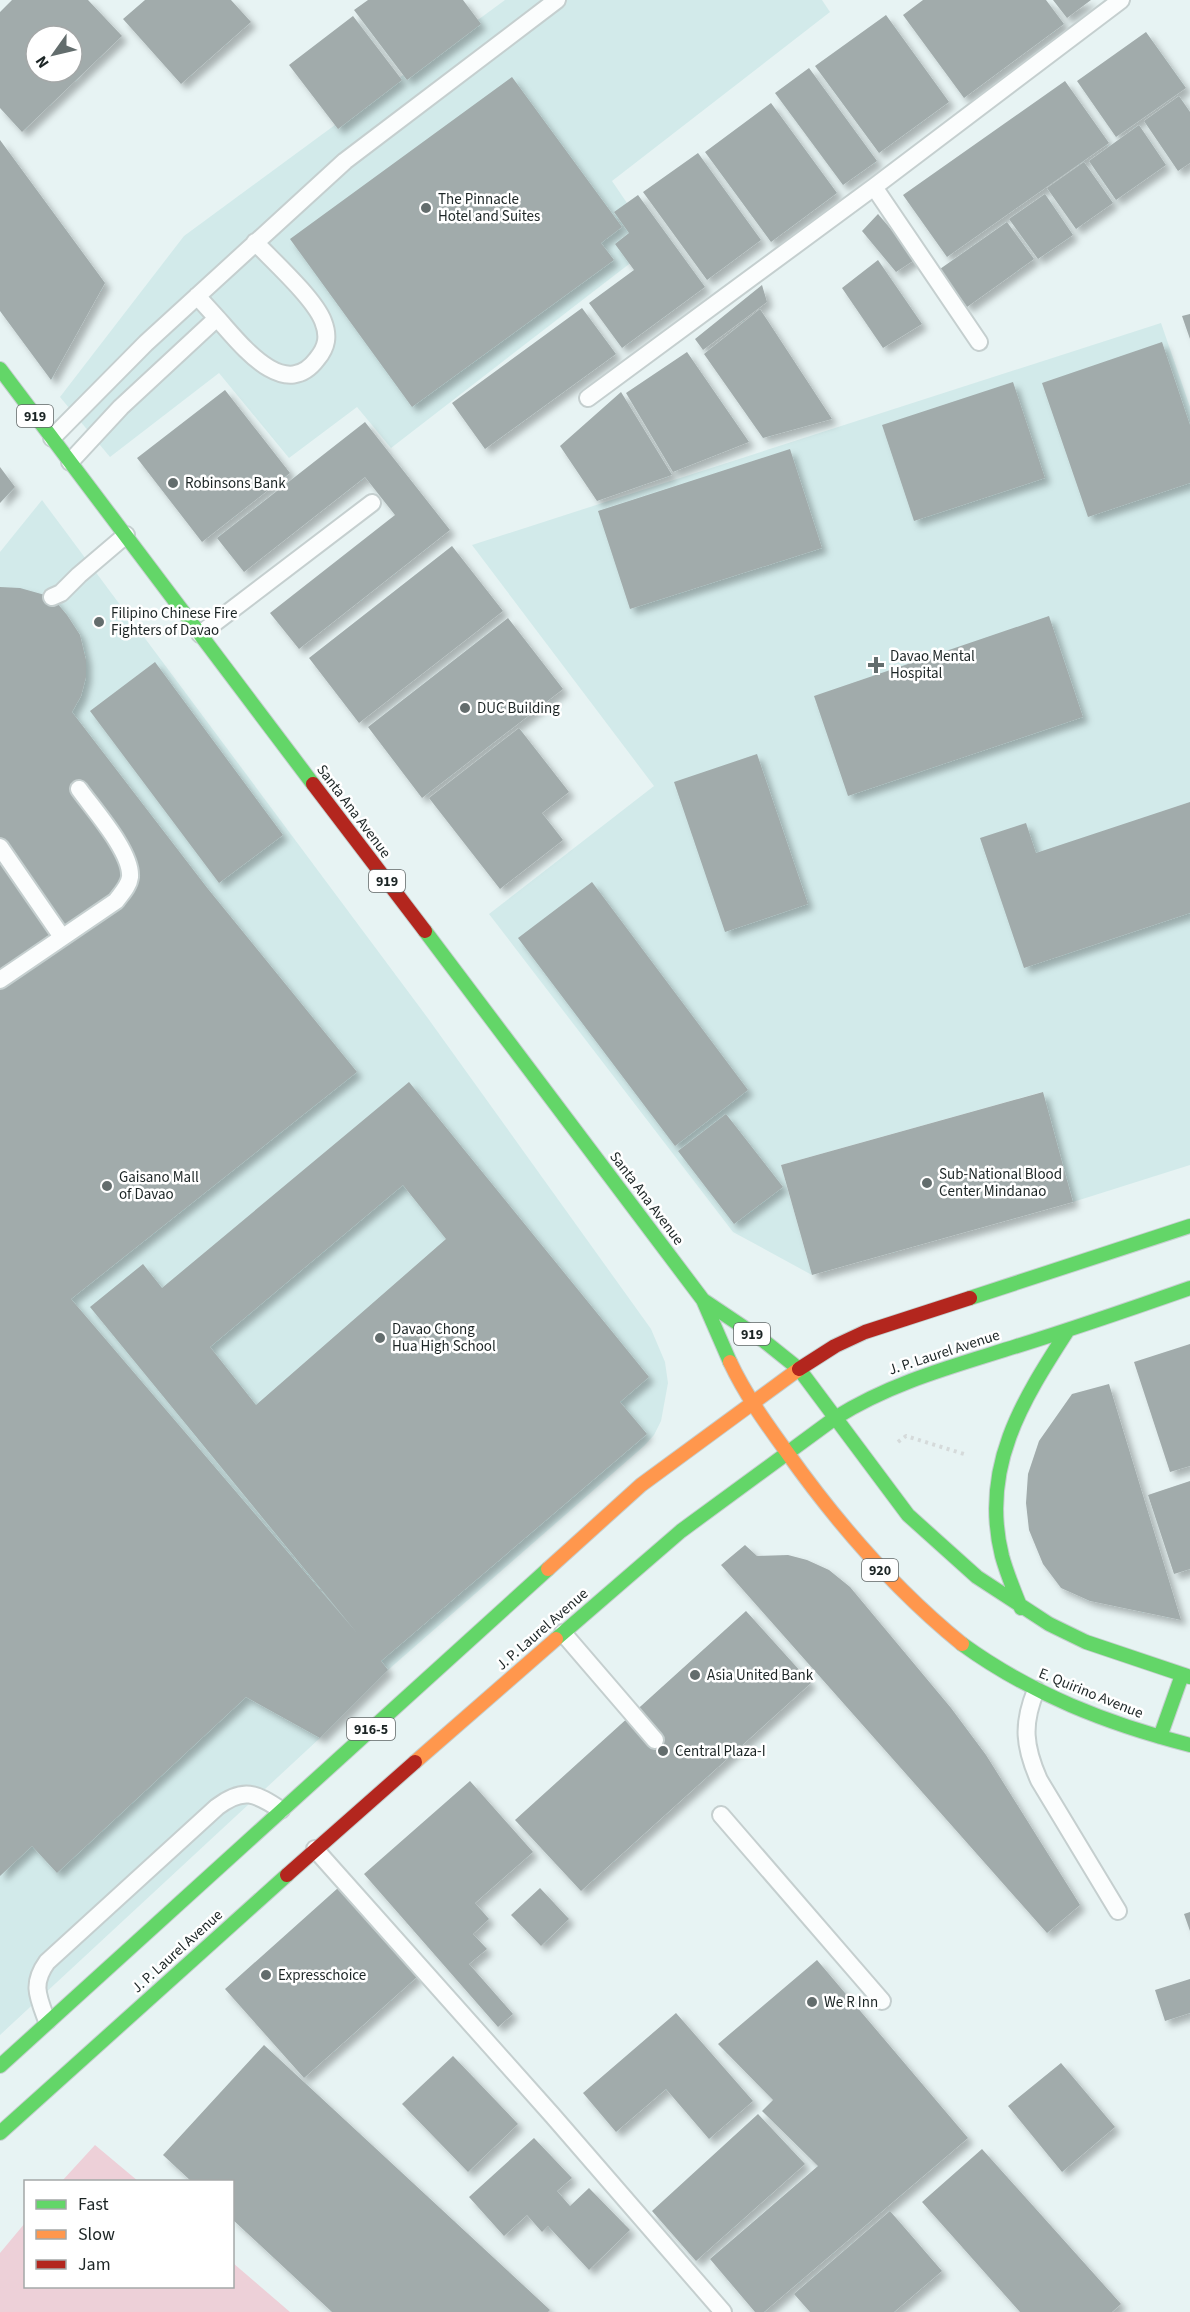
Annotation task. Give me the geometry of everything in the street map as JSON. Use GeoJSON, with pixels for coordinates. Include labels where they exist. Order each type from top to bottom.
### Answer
{"type":"FeatureCollection","features":[{"type":"Feature","properties":{"kind":"main road","name":"Santa Ana Avenue"},"geometry":{"type":"LineString","coordinates":[[0,369],[703,1300],[752,1403]]}},
{"type":"Feature","properties":{"kind":"main road","name":"916-5"},"geometry":{"type":"LineString","coordinates":[[0,2066],[641,1485],[799,1369],[835,1346],[865,1332],[1190,1227]]}},
{"type":"Feature","properties":{"kind":"main road","name":"J. P. Laurel Avenue"},"geometry":{"type":"LineString","coordinates":[[0,2133],[315,1849],[562,1633],[681,1531],[787,1452],[871,1395],[895,1385],[1190,1288]]}},
{"type":"Feature","properties":{"kind":"main road","name":"Santa Ana Avenue"},"geometry":{"type":"LineString","coordinates":[[703,1300],[764,1341],[799,1369]]}},
{"type":"Feature","properties":{"kind":"main road"},"geometry":{"type":"LineString","coordinates":[[1021,1608],[1000,1547],[995,1498],[999,1464],[1017,1412],[1068,1330]]}},
{"type":"Feature","properties":{"kind":"main road","name":"919"},"geometry":{"type":"LineString","coordinates":[[799,1369],[835,1418]]}},
{"type":"Feature","properties":{"kind":"main road","name":"919"},"geometry":{"type":"LineString","coordinates":[[752,1403],[787,1452]]}},
{"type":"Feature","properties":{"kind":"main road"},"geometry":{"type":"LineString","coordinates":[[835,1418],[909,1515],[939,1545],[977,1577],[1021,1608],[1086,1642],[1186,1676],[1160,1737]]}},
{"type":"Feature","properties":{"kind":"main road","name":"E. Quirino Avenue"},"geometry":{"type":"LineString","coordinates":[[787,1452],[835,1519],[889,1579],[954,1638],[994,1666],[1036,1690],[1071,1706],[1190,1745]]}},
{"type":"Feature","properties":{"kind":"lane"},"geometry":{"type":"LineString","coordinates":[[52,438],[146,343],[345,161],[557,0]]}},
{"type":"Feature","properties":{"kind":"lane"},"geometry":{"type":"LineString","coordinates":[[588,398],[874,187],[1121,0]]}},
{"type":"Feature","properties":{"kind":"lane"},"geometry":{"type":"LineString","coordinates":[[874,187],[979,342]]}},
{"type":"Feature","properties":{"kind":"lane"},"geometry":{"type":"LineString","coordinates":[[197,296],[256,360],[287,376],[303,373],[315,362],[324,350],[327,335],[323,319],[309,300],[255,242]]}},
{"type":"Feature","properties":{"kind":"lane"},"geometry":{"type":"LineString","coordinates":[[70,462],[121,408],[217,318]]}},
{"type":"Feature","properties":{"kind":"lane"},"geometry":{"type":"LineString","coordinates":[[200,634],[372,503]]}},
{"type":"Feature","properties":{"kind":"lane"},"geometry":{"type":"LineString","coordinates":[[52,597],[61,593],[126,535]]}},
{"type":"Feature","properties":{"kind":"lane"},"geometry":{"type":"LineString","coordinates":[[0,980],[116,901],[126,889],[130,877],[127,860],[115,839],[79,789]]}},
{"type":"Feature","properties":{"kind":"lane"},"geometry":{"type":"LineString","coordinates":[[0,847],[62,937]]}},
{"type":"Feature","properties":{"kind":"lane"},"geometry":{"type":"LineString","coordinates":[[562,1633],[655,1740]]}},
{"type":"Feature","properties":{"kind":"lane"},"geometry":{"type":"LineString","coordinates":[[1036,1690],[1027,1718],[1026,1737],[1029,1757],[1039,1780],[1118,1911]]}},
{"type":"Feature","properties":{"kind":"lane"},"geometry":{"type":"LineString","coordinates":[[47,2021],[37,1990],[40,1972],[47,1962],[217,1807],[239,1795],[252,1794],[281,1810]]}},
{"type":"Feature","properties":{"kind":"lane"},"geometry":{"type":"LineString","coordinates":[[722,1815],[882,2001]]}},
{"type":"Feature","properties":{"kind":"lane"},"geometry":{"type":"LineString","coordinates":[[315,1849],[553,2116],[723,2312]]}},
{"type":"Feature","properties":{"kind":"shaded area","name":"The Pinnacle Hotel and Suites"},"geometry":{"type":"Polygon","coordinates":[[[505,0],[822,0],[830,12],[612,181],[655,244],[391,448],[357,407],[289,458],[219,373],[110,457],[60,397],[184,236],[505,0]]]}},
{"type":"Feature","properties":{"kind":"shaded area","name":"Davao Mental Hospital"},"geometry":{"type":"Polygon","coordinates":[[[1161,323],[1190,407],[1190,1165],[1073,1202],[1042,1092],[781,1165],[812,1275],[733,1232],[489,914],[654,786],[472,545],[1161,323]]]}},
{"type":"Feature","properties":{"kind":"shaded area"},"geometry":{"type":"Polygon","coordinates":[[[42,500],[427,1017],[651,1329],[665,1362],[668,1383],[661,1421],[654,1435],[644,1446],[388,1670],[320,1738],[0,2035],[0,552],[42,500]]]}},
{"type":"Feature","properties":{"kind":"shaded area"},"geometry":{"type":"Polygon","coordinates":[[[95,2145],[137,2180],[63,2180],[95,2145]]]}},
{"type":"Feature","properties":{"kind":"shaded area"},"geometry":{"type":"Polygon","coordinates":[[[24,2224],[24,2288],[234,2288],[234,2264],[290,2312],[0,2312],[0,2253],[24,2224]]]}},
{"type":"Feature","properties":{"kind":"building"},"geometry":{"type":"Polygon","coordinates":[[[12,0],[88,0],[122,36],[84,72],[84,24],[24,24],[24,84],[72,84],[22,132],[0,108],[0,12],[12,0]]]}},
{"type":"Feature","properties":{"kind":"building"},"geometry":{"type":"Polygon","coordinates":[[[145,0],[231,0],[251,22],[181,84],[123,19],[145,0]]]}},
{"type":"Feature","properties":{"kind":"building"},"geometry":{"type":"Polygon","coordinates":[[[368,0],[463,0],[481,24],[407,80],[354,10],[368,0]]]}},
{"type":"Feature","properties":{"kind":"building"},"geometry":{"type":"Polygon","coordinates":[[[923,0],[1046,0],[1064,24],[964,98],[903,15],[923,0]]]}},
{"type":"Feature","properties":{"kind":"building"},"geometry":{"type":"Polygon","coordinates":[[[1053,0],[1091,0],[1067,18],[1053,0]]]}},
{"type":"Feature","properties":{"kind":"building"},"geometry":{"type":"Polygon","coordinates":[[[886,15],[949,102],[879,153],[815,66],[886,15]]]}},
{"type":"Feature","properties":{"kind":"building"},"geometry":{"type":"Polygon","coordinates":[[[353,16],[402,80],[338,129],[289,65],[353,16]]]}},
{"type":"Feature","properties":{"kind":"building"},"geometry":{"type":"Polygon","coordinates":[[[1146,32],[1186,88],[1116,137],[1077,81],[1146,32]]]}},
{"type":"Feature","properties":{"kind":"building"},"geometry":{"type":"Polygon","coordinates":[[[809,68],[877,161],[843,185],[775,93],[809,68]]]}},
{"type":"Feature","properties":{"kind":"building","name":"The Pinnacle Hotel and Suites"},"geometry":{"type":"Polygon","coordinates":[[[512,77],[622,227],[601,243],[614,260],[412,407],[290,239],[512,77]]]}},
{"type":"Feature","properties":{"kind":"building"},"geometry":{"type":"Polygon","coordinates":[[[1065,81],[1109,143],[947,257],[903,195],[1065,81]]]}},
{"type":"Feature","properties":{"kind":"building"},"geometry":{"type":"Polygon","coordinates":[[[1179,96],[1190,112],[1190,163],[1178,171],[1144,121],[1179,96]]]}},
{"type":"Feature","properties":{"kind":"building"},"geometry":{"type":"Polygon","coordinates":[[[771,103],[837,193],[771,242],[705,152],[771,103]]]}},
{"type":"Feature","properties":{"kind":"building"},"geometry":{"type":"Polygon","coordinates":[[[1139,125],[1166,165],[1116,200],[1089,161],[1139,125]]]}},
{"type":"Feature","properties":{"kind":"building"},"geometry":{"type":"Polygon","coordinates":[[[0,140],[105,283],[51,380],[0,311],[0,140]]]}},
{"type":"Feature","properties":{"kind":"building"},"geometry":{"type":"Polygon","coordinates":[[[698,153],[761,240],[707,280],[643,192],[698,153]]]}},
{"type":"Feature","properties":{"kind":"building"},"geometry":{"type":"Polygon","coordinates":[[[1084,162],[1113,203],[1076,229],[1047,188],[1084,162]]]}},
{"type":"Feature","properties":{"kind":"building"},"geometry":{"type":"Polygon","coordinates":[[[1045,194],[1073,235],[1038,259],[1009,219],[1045,194]]]}},
{"type":"Feature","properties":{"kind":"building"},"geometry":{"type":"Polygon","coordinates":[[[638,195],[705,287],[622,348],[589,303],[634,270],[615,244],[629,233],[614,212],[638,195]]]}},
{"type":"Feature","properties":{"kind":"building"},"geometry":{"type":"Polygon","coordinates":[[[878,214],[916,259],[896,272],[862,231],[878,214]]]}},
{"type":"Feature","properties":{"kind":"building"},"geometry":{"type":"Polygon","coordinates":[[[1007,222],[1034,259],[967,307],[940,269],[1007,222]]]}},
{"type":"Feature","properties":{"kind":"building"},"geometry":{"type":"Polygon","coordinates":[[[878,260],[922,324],[883,348],[842,288],[878,260]]]}},
{"type":"Feature","properties":{"kind":"building"},"geometry":{"type":"Polygon","coordinates":[[[762,285],[767,302],[703,350],[695,339],[762,285]]]}},
{"type":"Feature","properties":{"kind":"building"},"geometry":{"type":"Polygon","coordinates":[[[582,308],[616,354],[485,449],[452,403],[582,308]]]}},
{"type":"Feature","properties":{"kind":"building"},"geometry":{"type":"Polygon","coordinates":[[[760,309],[832,419],[763,438],[704,354],[760,309]]]}},
{"type":"Feature","properties":{"kind":"building"},"geometry":{"type":"Polygon","coordinates":[[[1190,314],[1190,339],[1182,316],[1190,314]]]}},
{"type":"Feature","properties":{"kind":"building"},"geometry":{"type":"Polygon","coordinates":[[[1162,342],[1190,425],[1190,483],[1088,517],[1042,383],[1162,342]]]}},
{"type":"Feature","properties":{"kind":"building"},"geometry":{"type":"Polygon","coordinates":[[[687,352],[749,442],[673,472],[626,393],[687,352]]]}},
{"type":"Feature","properties":{"kind":"building"},"geometry":{"type":"Polygon","coordinates":[[[1013,382],[1045,478],[914,521],[882,425],[1013,382]]]}},
{"type":"Feature","properties":{"kind":"building"},"geometry":{"type":"Polygon","coordinates":[[[225,390],[290,473],[202,542],[137,458],[225,390]]]}},
{"type":"Feature","properties":{"kind":"building"},"geometry":{"type":"Polygon","coordinates":[[[621,392],[672,475],[597,501],[560,446],[621,392]]]}},
{"type":"Feature","properties":{"kind":"building"},"geometry":{"type":"Polygon","coordinates":[[[365,422],[450,530],[299,649],[270,613],[395,515],[365,477],[244,572],[217,538],[365,422]]]}},
{"type":"Feature","properties":{"kind":"building"},"geometry":{"type":"Polygon","coordinates":[[[790,449],[822,548],[630,609],[598,511],[790,449]]]}},
{"type":"Feature","properties":{"kind":"building"},"geometry":{"type":"Polygon","coordinates":[[[0,467],[15,487],[0,503],[0,467]]]}},
{"type":"Feature","properties":{"kind":"building"},"geometry":{"type":"Polygon","coordinates":[[[452,546],[503,611],[359,723],[309,658],[452,546]]]}},
{"type":"Feature","properties":{"kind":"building","name":"Gaisano Mall of Davao"},"geometry":{"type":"Polygon","coordinates":[[[0,587],[20,588],[52,597],[67,615],[80,635],[86,660],[86,677],[81,696],[72,712],[208,889],[357,1072],[71,1299],[357,1633],[90,1307],[143,1264],[162,1288],[409,1082],[649,1377],[620,1402],[647,1434],[381,1661],[388,1670],[320,1738],[246,1697],[57,1873],[32,1846],[0,1876],[0,587]],[[403,1185],[210,1347],[256,1405],[446,1239],[403,1185]]]}},
{"type":"Feature","properties":{"kind":"building"},"geometry":{"type":"Polygon","coordinates":[[[1049,616],[1083,717],[848,796],[814,696],[1049,616]]]}},
{"type":"Feature","properties":{"kind":"building","name":"DUC Building"},"geometry":{"type":"Polygon","coordinates":[[[508,618],[563,689],[422,798],[368,727],[508,618]]]}},
{"type":"Feature","properties":{"kind":"building"},"geometry":{"type":"Polygon","coordinates":[[[155,662],[283,835],[219,883],[90,711],[155,662]]]}},
{"type":"Feature","properties":{"kind":"building"},"geometry":{"type":"Polygon","coordinates":[[[519,728],[569,792],[542,813],[563,840],[500,889],[429,798],[519,728]]]}},
{"type":"Feature","properties":{"kind":"building"},"geometry":{"type":"Polygon","coordinates":[[[757,754],[808,904],[725,932],[674,782],[757,754]]]}},
{"type":"Feature","properties":{"kind":"building"},"geometry":{"type":"Polygon","coordinates":[[[1190,802],[1190,913],[1024,968],[980,838],[1026,823],[1036,853],[1190,802]]]}},
{"type":"Feature","properties":{"kind":"building"},"geometry":{"type":"Polygon","coordinates":[[[592,882],[748,1090],[675,1146],[518,938],[592,882]]]}},
{"type":"Feature","properties":{"kind":"building","name":"Sub-National Blood Center Mindanao"},"geometry":{"type":"Polygon","coordinates":[[[1043,1092],[1073,1202],[812,1275],[781,1165],[1043,1092]]]}},
{"type":"Feature","properties":{"kind":"building"},"geometry":{"type":"Polygon","coordinates":[[[726,1114],[783,1187],[734,1224],[678,1151],[726,1114]]]}},
{"type":"Feature","properties":{"kind":"building"},"geometry":{"type":"Polygon","coordinates":[[[1190,1344],[1190,1466],[1170,1472],[1134,1362],[1190,1344]]]}},
{"type":"Feature","properties":{"kind":"building"},"geometry":{"type":"Polygon","coordinates":[[[1109,1384],[1181,1620],[1090,1601],[1061,1588],[1043,1564],[1029,1530],[1026,1503],[1028,1474],[1039,1441],[1072,1394],[1109,1384]]]}},
{"type":"Feature","properties":{"kind":"building"},"geometry":{"type":"Polygon","coordinates":[[[1190,1481],[1190,1569],[1174,1574],[1148,1495],[1190,1481]]]}},
{"type":"Feature","properties":{"kind":"building"},"geometry":{"type":"Polygon","coordinates":[[[745,1545],[757,1556],[788,1555],[807,1560],[829,1570],[850,1587],[951,1708],[986,1755],[1080,1905],[1047,1933],[721,1565],[745,1545]]]}},
{"type":"Feature","properties":{"kind":"building","name":"Central Plaza-I"},"geometry":{"type":"Polygon","coordinates":[[[746,1611],[811,1683],[581,1891],[515,1820],[746,1611]]]}},
{"type":"Feature","properties":{"kind":"building"},"geometry":{"type":"Polygon","coordinates":[[[470,1781],[533,1852],[475,1903],[489,1919],[473,1934],[487,1949],[469,1964],[513,2014],[498,2027],[364,1874],[470,1781]]]}},
{"type":"Feature","properties":{"kind":"building"},"geometry":{"type":"Polygon","coordinates":[[[338,1888],[418,1976],[304,2078],[225,1989],[338,1888]]]}},
{"type":"Feature","properties":{"kind":"building"},"geometry":{"type":"Polygon","coordinates":[[[540,1888],[569,1919],[541,1946],[511,1915],[540,1888]]]}},
{"type":"Feature","properties":{"kind":"building"},"geometry":{"type":"Polygon","coordinates":[[[1190,1912],[1190,1931],[1184,1914],[1190,1912]]]}},
{"type":"Feature","properties":{"kind":"building"},"geometry":{"type":"Polygon","coordinates":[[[817,1960],[968,2138],[764,2312],[755,2312],[710,2259],[818,2166],[762,2111],[773,2100],[718,2044],[817,1960]]]}},
{"type":"Feature","properties":{"kind":"building"},"geometry":{"type":"Polygon","coordinates":[[[1190,1979],[1190,2013],[1165,2021],[1155,1990],[1190,1979]]]}},
{"type":"Feature","properties":{"kind":"building"},"geometry":{"type":"Polygon","coordinates":[[[676,2013],[753,2101],[709,2139],[666,2089],[616,2132],[583,2093],[676,2013]]]}},
{"type":"Feature","properties":{"kind":"building"},"geometry":{"type":"Polygon","coordinates":[[[264,2045],[550,2310],[548,2312],[332,2312],[234,2221],[234,2180],[190,2180],[163,2155],[264,2045]]]}},
{"type":"Feature","properties":{"kind":"building"},"geometry":{"type":"Polygon","coordinates":[[[453,2056],[518,2124],[468,2172],[402,2104],[453,2056]]]}},
{"type":"Feature","properties":{"kind":"building"},"geometry":{"type":"Polygon","coordinates":[[[1061,2063],[1115,2127],[1062,2172],[1008,2106],[1061,2063]]]}},
{"type":"Feature","properties":{"kind":"building"},"geometry":{"type":"Polygon","coordinates":[[[758,2114],[805,2164],[696,2261],[652,2211],[758,2114]]]}},
{"type":"Feature","properties":{"kind":"building"},"geometry":{"type":"Polygon","coordinates":[[[534,2138],[572,2178],[557,2191],[570,2206],[589,2188],[630,2230],[589,2270],[548,2226],[542,2232],[527,2215],[504,2236],[469,2197],[534,2138]]]}},
{"type":"Feature","properties":{"kind":"building"},"geometry":{"type":"Polygon","coordinates":[[[982,2149],[1121,2304],[1112,2312],[1020,2312],[922,2202],[982,2149]]]}},
{"type":"Feature","properties":{"kind":"building"},"geometry":{"type":"Polygon","coordinates":[[[890,2211],[942,2271],[894,2312],[810,2312],[794,2294],[890,2211]]]}},
{"type":"Feature","properties":{"kind":"traffic: fast"},"geometry":{"type":"LineString","coordinates":[[0,369],[313,784]]}},
{"type":"Feature","properties":{"kind":"traffic: fast"},"geometry":{"type":"LineString","coordinates":[[425,931],[703,1300],[730,1362]]}},
{"type":"Feature","properties":{"kind":"traffic: fast"},"geometry":{"type":"LineString","coordinates":[[970,1298],[1190,1226]]}},
{"type":"Feature","properties":{"kind":"traffic: fast"},"geometry":{"type":"LineString","coordinates":[[835,1418],[879,1394],[924,1376],[1190,1288]]}},
{"type":"Feature","properties":{"kind":"traffic: fast"},"geometry":{"type":"LineString","coordinates":[[703,1300],[764,1341],[799,1369],[908,1515],[977,1577],[1049,1624],[1086,1642],[1190,1677]]}},
{"type":"Feature","properties":{"kind":"traffic: fast"},"geometry":{"type":"LineString","coordinates":[[1021,1608],[1002,1556],[997,1524],[997,1494],[1001,1465],[1021,1410],[1068,1330]]}},
{"type":"Feature","properties":{"kind":"traffic: fast"},"geometry":{"type":"LineString","coordinates":[[556,1639],[681,1531],[835,1418]]}},
{"type":"Feature","properties":{"kind":"traffic: fast"},"geometry":{"type":"LineString","coordinates":[[0,2066],[548,1569]]}},
{"type":"Feature","properties":{"kind":"traffic: fast"},"geometry":{"type":"LineString","coordinates":[[962,1644],[1015,1678],[1071,1705],[1129,1727],[1190,1745]]}},
{"type":"Feature","properties":{"kind":"traffic: fast"},"geometry":{"type":"LineString","coordinates":[[1160,1737],[1182,1675]]}},
{"type":"Feature","properties":{"kind":"traffic: fast"},"geometry":{"type":"LineString","coordinates":[[0,2133],[287,1875]]}},
{"type":"Feature","properties":{"kind":"traffic: slow"},"geometry":{"type":"LineString","coordinates":[[730,1362],[749,1397],[825,1504],[889,1577],[962,1644]]}},
{"type":"Feature","properties":{"kind":"traffic: slow"},"geometry":{"type":"LineString","coordinates":[[548,1569],[641,1485],[799,1369]]}},
{"type":"Feature","properties":{"kind":"traffic: slow"},"geometry":{"type":"LineString","coordinates":[[415,1762],[556,1639]]}},
{"type":"Feature","properties":{"kind":"traffic: jam"},"geometry":{"type":"LineString","coordinates":[[313,784],[425,931]]}},
{"type":"Feature","properties":{"kind":"traffic: jam"},"geometry":{"type":"LineString","coordinates":[[799,1369],[835,1346],[865,1332],[970,1298]]}},
{"type":"Feature","properties":{"kind":"traffic: jam"},"geometry":{"type":"LineString","coordinates":[[287,1875],[415,1762]]}},
{"type":"Feature","properties":{"kind":"place","name":"The Pinnacle Hotel and Suites"},"geometry":{"type":"Point","coordinates":[426,208]}},
{"type":"Feature","properties":{"kind":"place","name":"Robinsons Bank"},"geometry":{"type":"Point","coordinates":[173,483]}},
{"type":"Feature","properties":{"kind":"place","name":"Filipino Chinese Fire Fighters of Davao"},"geometry":{"type":"Point","coordinates":[99,622]}},
{"type":"Feature","properties":{"kind":"place","name":"Davao Mental Hospital"},"geometry":{"type":"Point","coordinates":[876,665]}},
{"type":"Feature","properties":{"kind":"place","name":"DUC Building"},"geometry":{"type":"Point","coordinates":[465,708]}},
{"type":"Feature","properties":{"kind":"place","name":"Sub-National Blood Center Mindanao"},"geometry":{"type":"Point","coordinates":[927,1183]}},
{"type":"Feature","properties":{"kind":"place","name":"Gaisano Mall of Davao"},"geometry":{"type":"Point","coordinates":[107,1186]}},
{"type":"Feature","properties":{"kind":"place","name":"Davao Chong Hua High School"},"geometry":{"type":"Point","coordinates":[380,1338]}},
{"type":"Feature","properties":{"kind":"place","name":"Asia United Bank"},"geometry":{"type":"Point","coordinates":[695,1675]}},
{"type":"Feature","properties":{"kind":"place","name":"Central Plaza-I"},"geometry":{"type":"Point","coordinates":[663,1751]}},
{"type":"Feature","properties":{"kind":"place","name":"Expresschoice"},"geometry":{"type":"Point","coordinates":[266,1975]}},
{"type":"Feature","properties":{"kind":"place","name":"We R Inn"},"geometry":{"type":"Point","coordinates":[812,2002]}}]}
